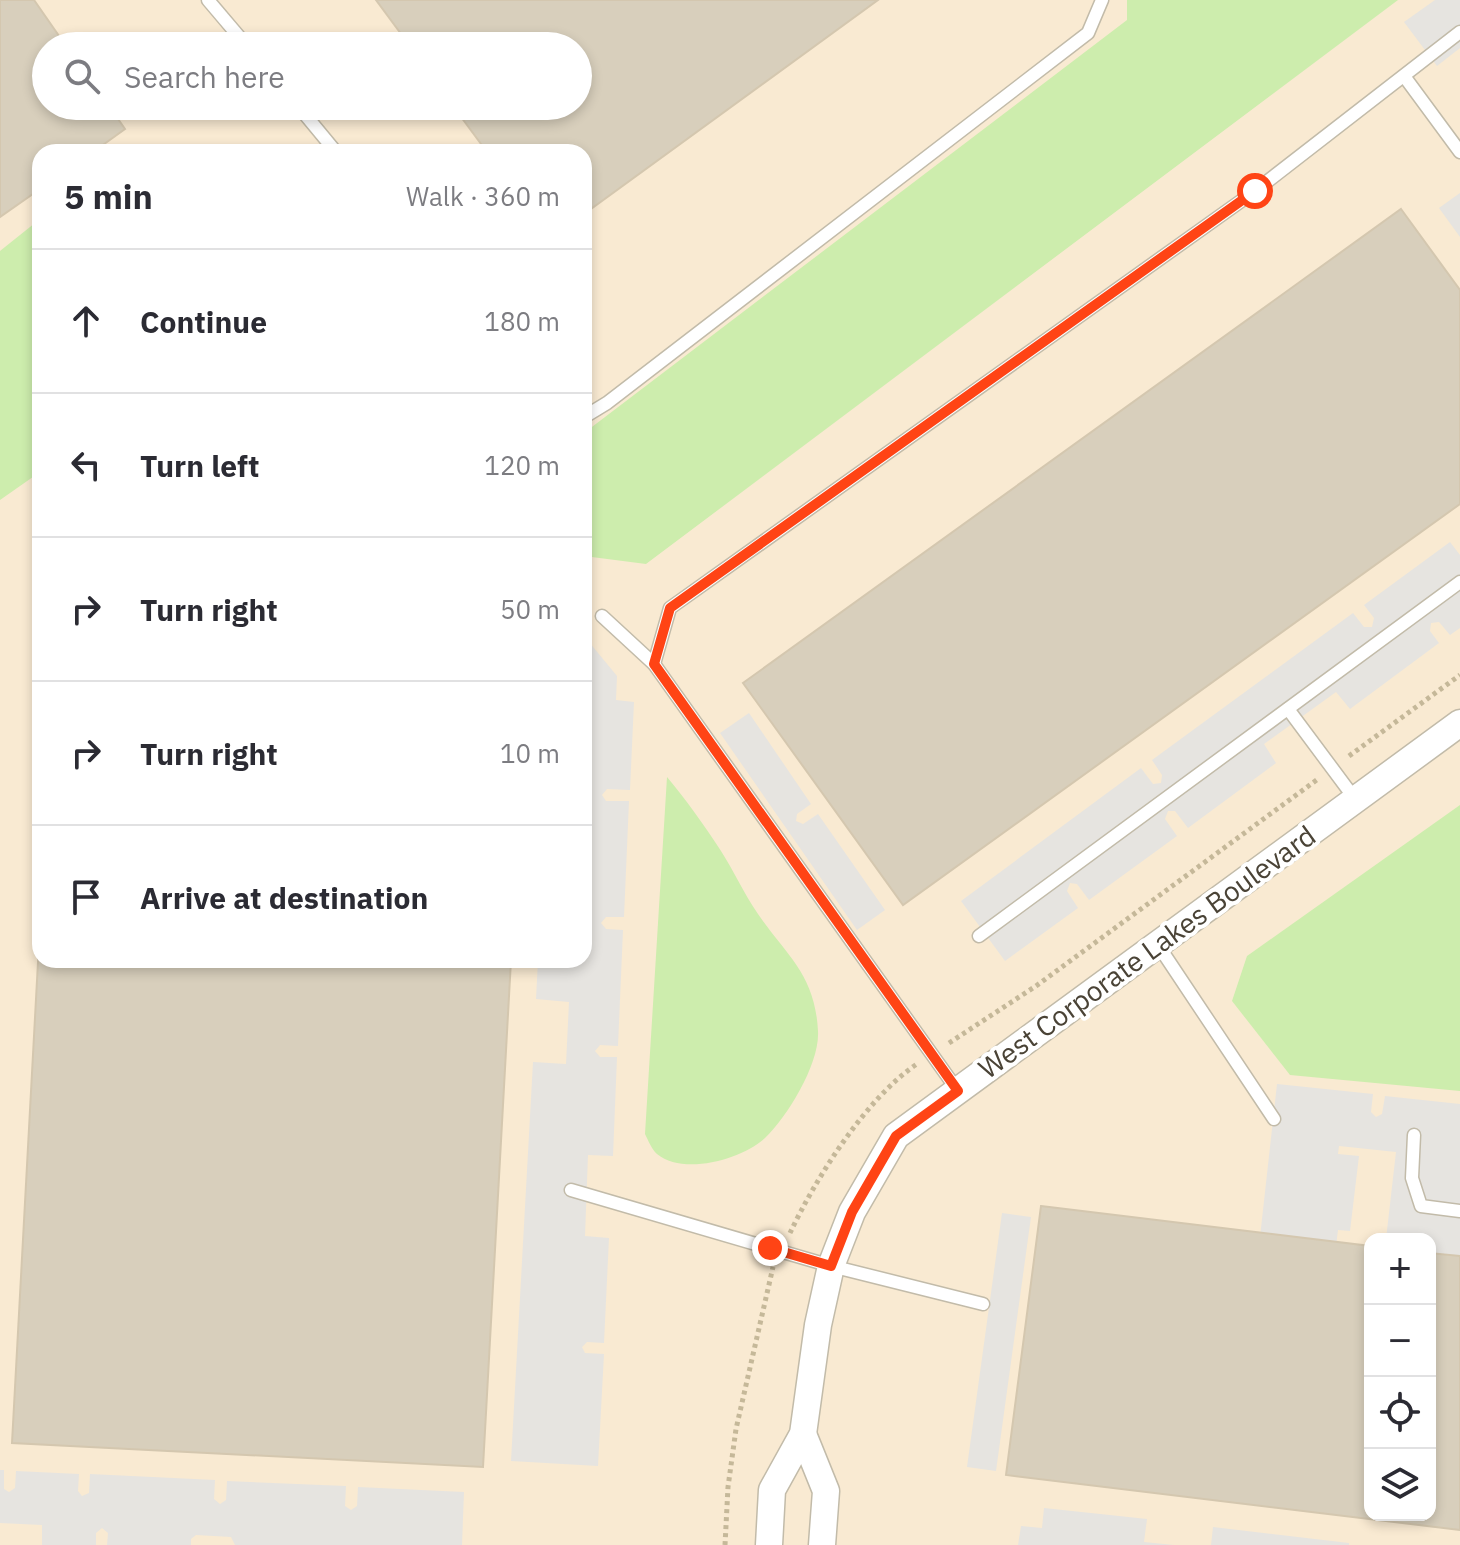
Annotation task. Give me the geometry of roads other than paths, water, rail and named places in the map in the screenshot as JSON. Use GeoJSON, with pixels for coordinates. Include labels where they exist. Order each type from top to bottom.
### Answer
{"type":"FeatureCollection","features":[{"type":"Feature","properties":{"kind":"street","name":"West Corporate Lakes Boulevard"},"geometry":{"type":"LineString","coordinates":[[769,1545],[772,1490],[803,1434],[818,1325],[831,1266],[852,1212],[896,1136],[1460,723]]}},
{"type":"Feature","properties":{"kind":"street","name":"West Corporate Lakes Boulevard"},"geometry":{"type":"LineString","coordinates":[[803,1434],[826,1491],[822,1545]]}},
{"type":"Feature","properties":{"kind":"lane"},"geometry":{"type":"LineString","coordinates":[[208,0],[235,32]]}},
{"type":"Feature","properties":{"kind":"lane"},"geometry":{"type":"LineString","coordinates":[[592,412],[1088,33],[1102,0]]}},
{"type":"Feature","properties":{"kind":"lane"},"geometry":{"type":"LineString","coordinates":[[654,664],[670,608],[1255,191],[1460,32]]}},
{"type":"Feature","properties":{"kind":"lane"},"geometry":{"type":"LineString","coordinates":[[1404,76],[1460,152]]}},
{"type":"Feature","properties":{"kind":"lane"},"geometry":{"type":"LineString","coordinates":[[310,120],[329,144]]}},
{"type":"Feature","properties":{"kind":"lane"},"geometry":{"type":"LineString","coordinates":[[979,936],[1460,582]]}},
{"type":"Feature","properties":{"kind":"lane"},"geometry":{"type":"LineString","coordinates":[[602,616],[654,664],[958,1091]]}},
{"type":"Feature","properties":{"kind":"lane"},"geometry":{"type":"LineString","coordinates":[[1288,709],[1355,799]]}},
{"type":"Feature","properties":{"kind":"lane"},"geometry":{"type":"LineString","coordinates":[[1158,945],[1274,1119]]}},
{"type":"Feature","properties":{"kind":"lane"},"geometry":{"type":"LineString","coordinates":[[1414,1135],[1412,1178],[1421,1206],[1460,1211]]}},
{"type":"Feature","properties":{"kind":"lane"},"geometry":{"type":"LineString","coordinates":[[571,1190],[831,1266],[983,1304]]}}]}
